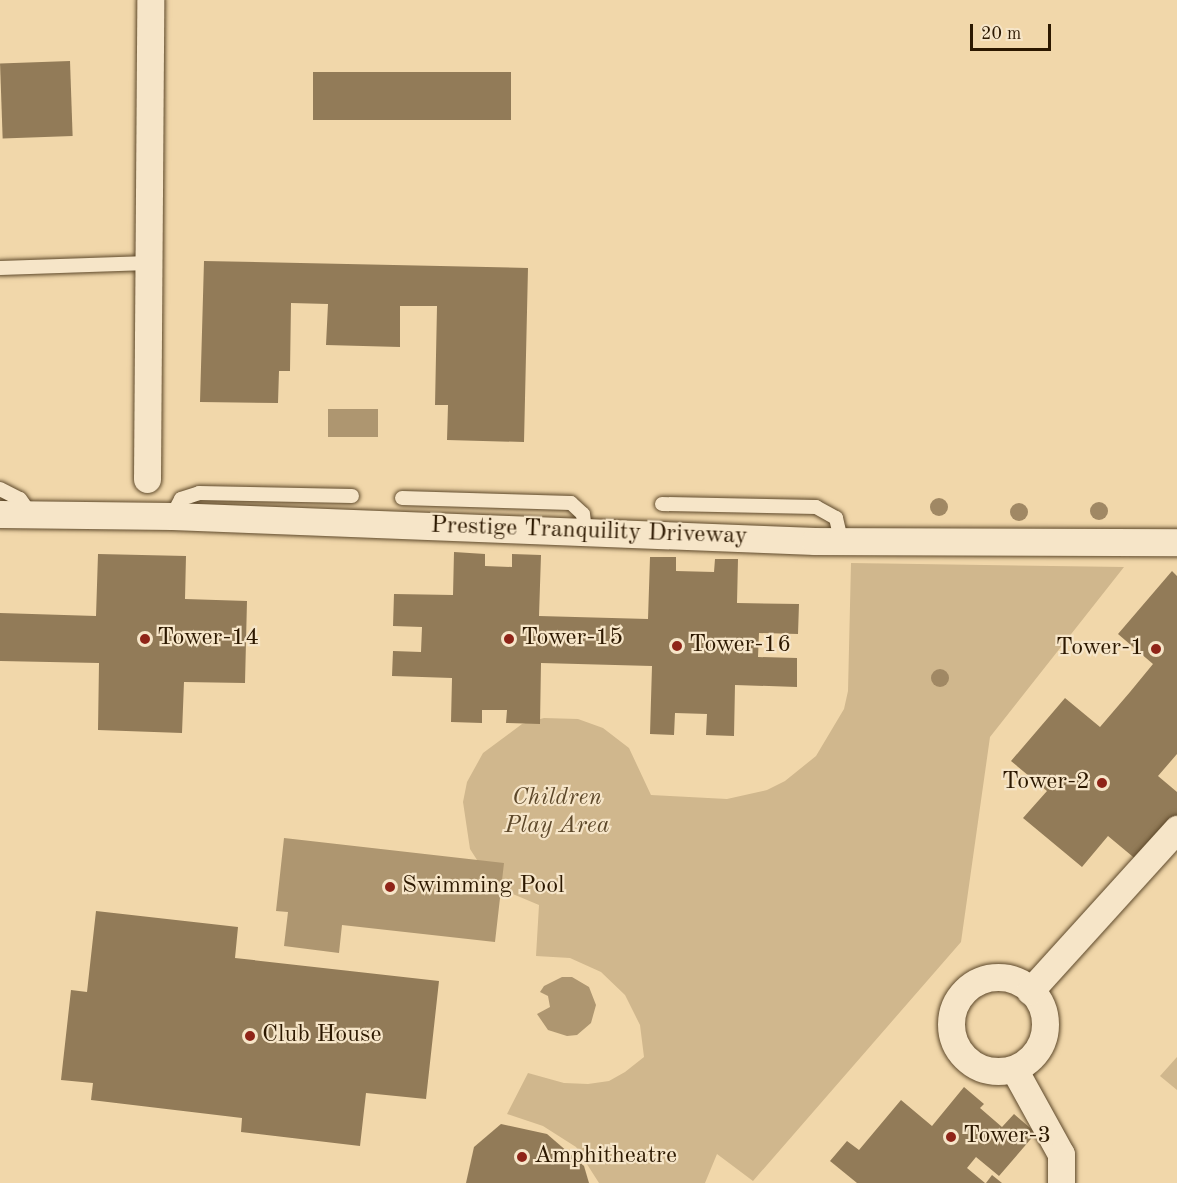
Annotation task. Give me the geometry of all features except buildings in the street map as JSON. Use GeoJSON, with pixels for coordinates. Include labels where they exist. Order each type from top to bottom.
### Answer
{"type":"FeatureCollection","features":[{"type":"Feature","properties":{"kind":"street"},"geometry":{"type":"LineString","coordinates":[[147,479],[150,0]]}},
{"type":"Feature","properties":{"kind":"street","name":"Prestige Tranquility Driveway"},"geometry":{"type":"LineString","coordinates":[[0,514],[172,516],[815,542],[841,539],[1177,542]]}},
{"type":"Feature","properties":{"kind":"street"},"geometry":{"type":"LineString","coordinates":[[1030,991],[1177,829]]}},
{"type":"Feature","properties":{"kind":"street"},"geometry":{"type":"LineString","coordinates":[[987,979],[1017,982],[1030,991],[1044,1013],[1042,1040],[1026,1062],[1014,1069],[985,1070],[960,1053],[953,1039],[953,1009],[961,995],[987,979]]}},
{"type":"Feature","properties":{"kind":"street"},"geometry":{"type":"LineString","coordinates":[[1014,1069],[1061,1154],[1061,1183]]}},
{"type":"Feature","properties":{"kind":"lane"},"geometry":{"type":"LineString","coordinates":[[0,268],[148,263]]}},
{"type":"Feature","properties":{"kind":"lane"},"geometry":{"type":"LineString","coordinates":[[0,489],[20,499],[31,514]]}},
{"type":"Feature","properties":{"kind":"lane"},"geometry":{"type":"LineString","coordinates":[[172,516],[182,499],[199,493],[352,496]]}},
{"type":"Feature","properties":{"kind":"lane"},"geometry":{"type":"LineString","coordinates":[[402,498],[571,503],[583,514],[585,531]]}},
{"type":"Feature","properties":{"kind":"lane"},"geometry":{"type":"LineString","coordinates":[[662,504],[816,507],[836,518],[841,539]]}},
{"type":"Feature","properties":{"kind":"green space","name":"Children Play Area"},"geometry":{"type":"Polygon","coordinates":[[[851,563],[1124,567],[990,737],[961,942],[753,1181],[717,1154],[705,1183],[599,1183],[576,1147],[543,1126],[507,1114],[528,1073],[564,1083],[588,1084],[609,1081],[625,1072],[644,1057],[640,1025],[625,995],[601,972],[570,958],[536,956],[539,905],[508,892],[488,877],[470,849],[463,802],[467,782],[483,753],[522,724],[544,718],[578,719],[603,728],[629,748],[651,795],[727,799],[767,790],[785,781],[816,756],[844,709],[848,691],[851,563]]]}},
{"type":"Feature","properties":{"kind":"green space"},"geometry":{"type":"Polygon","coordinates":[[[1177,1057],[1177,1090],[1160,1076],[1177,1057]]]}},
{"type":"Feature","properties":{"kind":"shaded area"},"geometry":{"type":"Polygon","coordinates":[[[328,409],[378,409],[378,437],[328,437],[328,409]]]}},
{"type":"Feature","properties":{"kind":"shaded area","name":"Swimming Pool"},"geometry":{"type":"Polygon","coordinates":[[[284,838],[504,863],[495,942],[342,925],[339,953],[284,946],[288,912],[276,911],[284,838]]]}},
{"type":"Feature","properties":{"kind":"shaded area"},"geometry":{"type":"Polygon","coordinates":[[[562,977],[572,977],[589,987],[596,1005],[591,1023],[577,1035],[567,1036],[548,1030],[537,1014],[550,1007],[548,996],[540,992],[544,986],[562,977]]]}},
{"type":"Feature","properties":{"kind":"place","name":"Tower-14"},"geometry":{"type":"Point","coordinates":[145,639]}},
{"type":"Feature","properties":{"kind":"place","name":"Tower-15"},"geometry":{"type":"Point","coordinates":[509,639]}},
{"type":"Feature","properties":{"kind":"place","name":"Tower-16"},"geometry":{"type":"Point","coordinates":[677,646]}},
{"type":"Feature","properties":{"kind":"place","name":"Tower-1"},"geometry":{"type":"Point","coordinates":[1156,649]}},
{"type":"Feature","properties":{"kind":"place","name":"Tower-2"},"geometry":{"type":"Point","coordinates":[1102,783]}},
{"type":"Feature","properties":{"kind":"place","name":"Swimming Pool"},"geometry":{"type":"Point","coordinates":[390,887]}},
{"type":"Feature","properties":{"kind":"place","name":"Club House"},"geometry":{"type":"Point","coordinates":[250,1036]}},
{"type":"Feature","properties":{"kind":"place","name":"Tower-3"},"geometry":{"type":"Point","coordinates":[951,1137]}},
{"type":"Feature","properties":{"kind":"place","name":"Amphitheatre"},"geometry":{"type":"Point","coordinates":[522,1157]}}]}
